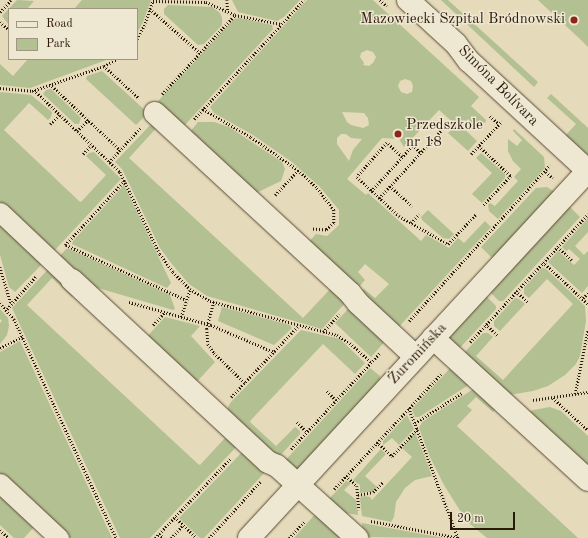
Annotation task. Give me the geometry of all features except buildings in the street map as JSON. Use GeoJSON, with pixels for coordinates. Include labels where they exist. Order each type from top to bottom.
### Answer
{"type":"FeatureCollection","features":[{"type":"Feature","properties":{"kind":"street","name":"Simóna Bolívara"},"geometry":{"type":"LineString","coordinates":[[408,0],[456,44],[469,61],[588,171]]}},
{"type":"Feature","properties":{"kind":"street"},"geometry":{"type":"LineString","coordinates":[[152,110],[295,242],[416,357]]}},
{"type":"Feature","properties":{"kind":"street","name":"Żuromińska"},"geometry":{"type":"LineString","coordinates":[[249,538],[588,171]]}},
{"type":"Feature","properties":{"kind":"street"},"geometry":{"type":"LineString","coordinates":[[0,212],[268,462],[276,465],[320,504],[362,529]]}},
{"type":"Feature","properties":{"kind":"street"},"geometry":{"type":"LineString","coordinates":[[433,338],[588,480]]}},
{"type":"Feature","properties":{"kind":"street"},"geometry":{"type":"LineString","coordinates":[[0,483],[59,538]]}},
{"type":"Feature","properties":{"kind":"path"},"geometry":{"type":"LineString","coordinates":[[0,12],[11,0]]}},
{"type":"Feature","properties":{"kind":"path"},"geometry":{"type":"LineString","coordinates":[[138,37],[153,0],[206,2],[235,15],[281,24]]}},
{"type":"Feature","properties":{"kind":"path"},"geometry":{"type":"LineString","coordinates":[[227,0],[228,11]]}},
{"type":"Feature","properties":{"kind":"path"},"geometry":{"type":"LineString","coordinates":[[179,135],[304,0]]}},
{"type":"Feature","properties":{"kind":"path"},"geometry":{"type":"LineString","coordinates":[[150,9],[200,53]]}},
{"type":"Feature","properties":{"kind":"path"},"geometry":{"type":"LineString","coordinates":[[109,162],[200,53],[235,15]]}},
{"type":"Feature","properties":{"kind":"path"},"geometry":{"type":"LineString","coordinates":[[0,22],[8,29]]}},
{"type":"Feature","properties":{"kind":"path"},"geometry":{"type":"LineString","coordinates":[[0,88],[34,90],[104,66],[115,60]]}},
{"type":"Feature","properties":{"kind":"path"},"geometry":{"type":"LineString","coordinates":[[104,66],[152,110]]}},
{"type":"Feature","properties":{"kind":"path"},"geometry":{"type":"LineString","coordinates":[[50,84],[120,150]]}},
{"type":"Feature","properties":{"kind":"path"},"geometry":{"type":"LineString","coordinates":[[34,90],[120,172],[164,259],[175,275],[190,289],[205,299],[214,302],[342,337],[371,362]]}},
{"type":"Feature","properties":{"kind":"path"},"geometry":{"type":"LineString","coordinates":[[203,109],[251,137],[298,170],[317,188],[334,210],[334,223],[326,230],[311,229],[303,233],[295,242]]}},
{"type":"Feature","properties":{"kind":"path"},"geometry":{"type":"LineString","coordinates":[[50,124],[60,115]]}},
{"type":"Feature","properties":{"kind":"path"},"geometry":{"type":"LineString","coordinates":[[490,116],[499,124]]}},
{"type":"Feature","properties":{"kind":"path"},"geometry":{"type":"LineString","coordinates":[[77,131],[88,120]]}},
{"type":"Feature","properties":{"kind":"path"},"geometry":{"type":"LineString","coordinates":[[471,154],[504,120]]}},
{"type":"Feature","properties":{"kind":"path"},"geometry":{"type":"LineString","coordinates":[[379,198],[448,123]]}},
{"type":"Feature","properties":{"kind":"path"},"geometry":{"type":"LineString","coordinates":[[402,157],[387,143],[356,177],[399,216],[448,244],[477,213]]}},
{"type":"Feature","properties":{"kind":"path"},"geometry":{"type":"LineString","coordinates":[[83,154],[92,145]]}},
{"type":"Feature","properties":{"kind":"path"},"geometry":{"type":"LineString","coordinates":[[371,191],[413,145],[421,153]]}},
{"type":"Feature","properties":{"kind":"path"},"geometry":{"type":"LineString","coordinates":[[479,146],[511,176],[483,206]]}},
{"type":"Feature","properties":{"kind":"path"},"geometry":{"type":"LineString","coordinates":[[261,211],[298,170]]}},
{"type":"Feature","properties":{"kind":"path"},"geometry":{"type":"LineString","coordinates":[[209,538],[546,172]]}},
{"type":"Feature","properties":{"kind":"path"},"geometry":{"type":"LineString","coordinates":[[390,186],[412,206]]}},
{"type":"Feature","properties":{"kind":"path"},"geometry":{"type":"LineString","coordinates":[[411,223],[419,214]]}},
{"type":"Feature","properties":{"kind":"path"},"geometry":{"type":"LineString","coordinates":[[289,538],[588,214]]}},
{"type":"Feature","properties":{"kind":"path"},"geometry":{"type":"LineString","coordinates":[[66,244],[186,300]]}},
{"type":"Feature","properties":{"kind":"path"},"geometry":{"type":"LineString","coordinates":[[558,247],[572,260]]}},
{"type":"Feature","properties":{"kind":"path"},"geometry":{"type":"LineString","coordinates":[[543,262],[588,304]]}},
{"type":"Feature","properties":{"kind":"path"},"geometry":{"type":"LineString","coordinates":[[0,267],[11,304]]}},
{"type":"Feature","properties":{"kind":"path"},"geometry":{"type":"LineString","coordinates":[[181,317],[190,289]]}},
{"type":"Feature","properties":{"kind":"path"},"geometry":{"type":"LineString","coordinates":[[516,291],[528,302]]}},
{"type":"Feature","properties":{"kind":"path"},"geometry":{"type":"LineString","coordinates":[[583,298],[588,293]]}},
{"type":"Feature","properties":{"kind":"path"},"geometry":{"type":"LineString","coordinates":[[126,301],[208,324],[274,352]]}},
{"type":"Feature","properties":{"kind":"path"},"geometry":{"type":"LineString","coordinates":[[214,302],[208,324],[206,339],[210,349],[245,383]]}},
{"type":"Feature","properties":{"kind":"path"},"geometry":{"type":"LineString","coordinates":[[0,303],[11,314],[116,538]]}},
{"type":"Feature","properties":{"kind":"path"},"geometry":{"type":"LineString","coordinates":[[486,324],[497,335]]}},
{"type":"Feature","properties":{"kind":"path"},"geometry":{"type":"LineString","coordinates":[[216,413],[300,325]]}},
{"type":"Feature","properties":{"kind":"path"},"geometry":{"type":"LineString","coordinates":[[575,394],[588,328]]}},
{"type":"Feature","properties":{"kind":"path"},"geometry":{"type":"LineString","coordinates":[[0,348],[22,337]]}},
{"type":"Feature","properties":{"kind":"path"},"geometry":{"type":"LineString","coordinates":[[415,423],[480,381]]}},
{"type":"Feature","properties":{"kind":"path"},"geometry":{"type":"LineString","coordinates":[[327,391],[336,400]]}},
{"type":"Feature","properties":{"kind":"path"},"geometry":{"type":"LineString","coordinates":[[505,405],[588,392]]}},
{"type":"Feature","properties":{"kind":"path"},"geometry":{"type":"LineString","coordinates":[[552,398],[588,430]]}},
{"type":"Feature","properties":{"kind":"path"},"geometry":{"type":"LineString","coordinates":[[362,529],[459,538],[409,408]]}},
{"type":"Feature","properties":{"kind":"path"},"geometry":{"type":"LineString","coordinates":[[297,422],[307,432]]}},
{"type":"Feature","properties":{"kind":"path"},"geometry":{"type":"LineString","coordinates":[[377,442],[392,456],[417,429]]}},
{"type":"Feature","properties":{"kind":"path"},"geometry":{"type":"LineString","coordinates":[[155,538],[247,442]]}},
{"type":"Feature","properties":{"kind":"path"},"geometry":{"type":"LineString","coordinates":[[346,476],[358,486],[358,501]]}},
{"type":"Feature","properties":{"kind":"path"},"geometry":{"type":"LineString","coordinates":[[358,495],[373,492],[383,482]]}},
{"type":"Feature","properties":{"kind":"path"},"geometry":{"type":"LineString","coordinates":[[175,517],[197,538]]}},
{"type":"Feature","properties":{"kind":"path"},"geometry":{"type":"LineString","coordinates":[[171,538],[183,525]]}},
{"type":"Feature","properties":{"kind":"path"},"geometry":{"type":"LineString","coordinates":[[0,530],[9,538]]}},
{"type":"Feature","properties":{"kind":"path"},"geometry":{"type":"LineString","coordinates":[[159,534],[164,538]]}},
{"type":"Feature","properties":{"kind":"path"},"geometry":{"type":"LineString","coordinates":[[3,538],[6,535]]}},
{"type":"Feature","properties":{"kind":"green space"},"geometry":{"type":"Polygon","coordinates":[[[17,0],[34,1],[28,8],[10,8],[17,0]]]}},
{"type":"Feature","properties":{"kind":"green space"},"geometry":{"type":"Polygon","coordinates":[[[82,0],[151,0],[138,31],[138,8],[75,8],[82,0]]]}},
{"type":"Feature","properties":{"kind":"green space"},"geometry":{"type":"Polygon","coordinates":[[[232,0],[300,0],[284,17],[277,21],[238,12],[232,0]]]}},
{"type":"Feature","properties":{"kind":"green space","name":"Przedszkole nr 18"},"geometry":{"type":"Polygon","coordinates":[[[307,0],[373,0],[479,97],[471,106],[486,120],[485,123],[482,122],[481,127],[484,129],[476,127],[468,119],[461,126],[477,141],[468,151],[448,133],[456,125],[439,110],[404,147],[399,139],[382,138],[347,179],[366,195],[368,193],[421,241],[426,235],[449,248],[458,238],[464,243],[485,221],[491,227],[396,330],[358,295],[364,289],[375,298],[389,284],[365,264],[358,272],[365,280],[354,292],[305,246],[316,234],[327,236],[339,225],[339,210],[319,186],[292,162],[253,135],[214,113],[210,107],[307,0]],[[367,50],[361,53],[360,57],[364,63],[363,65],[369,66],[373,63],[376,57],[373,52],[367,50]],[[405,79],[400,81],[398,86],[401,92],[407,94],[412,92],[413,86],[411,81],[405,79]],[[342,112],[347,122],[351,125],[363,128],[369,125],[368,118],[364,113],[342,112]],[[341,134],[337,138],[337,144],[349,161],[353,150],[362,139],[351,138],[346,134],[341,134]]]}},
{"type":"Feature","properties":{"kind":"green space"},"geometry":{"type":"Polygon","coordinates":[[[441,0],[448,0],[538,82],[534,87],[441,0]]]}},
{"type":"Feature","properties":{"kind":"green space","name":"Mazowiecki Szpital Bródnowski"},"geometry":{"type":"Polygon","coordinates":[[[538,0],[588,0],[588,47],[581,40],[538,0]]]}},
{"type":"Feature","properties":{"kind":"green space"},"geometry":{"type":"Polygon","coordinates":[[[168,5],[212,7],[220,13],[222,25],[204,44],[198,45],[164,14],[164,9],[168,5]]]}},
{"type":"Feature","properties":{"kind":"green space"},"geometry":{"type":"Polygon","coordinates":[[[8,10],[8,24],[2,16],[8,10]]]}},
{"type":"Feature","properties":{"kind":"green space"},"geometry":{"type":"Polygon","coordinates":[[[239,18],[272,25],[273,29],[184,126],[159,110],[158,101],[234,19],[239,18]]]}},
{"type":"Feature","properties":{"kind":"green space"},"geometry":{"type":"Polygon","coordinates":[[[27,60],[106,60],[30,88],[0,85],[0,64],[13,76],[27,60]]]}},
{"type":"Feature","properties":{"kind":"green space"},"geometry":{"type":"Polygon","coordinates":[[[102,71],[148,113],[136,125],[86,79],[87,76],[102,71]]]}},
{"type":"Feature","properties":{"kind":"green space"},"geometry":{"type":"Polygon","coordinates":[[[51,89],[81,118],[79,124],[75,124],[43,94],[46,90],[51,89]]]}},
{"type":"Feature","properties":{"kind":"green space"},"geometry":{"type":"Polygon","coordinates":[[[0,92],[31,95],[52,112],[51,117],[48,120],[29,103],[4,130],[79,201],[81,202],[106,175],[86,156],[89,153],[94,152],[121,179],[54,251],[0,204],[0,92]]]}},
{"type":"Feature","properties":{"kind":"green space"},"geometry":{"type":"Polygon","coordinates":[[[551,94],[588,128],[588,157],[565,136],[576,124],[547,98],[551,94]]]}},
{"type":"Feature","properties":{"kind":"green space"},"geometry":{"type":"Polygon","coordinates":[[[155,120],[160,124],[129,158],[303,318],[334,285],[345,303],[322,329],[207,296],[189,284],[171,263],[160,248],[122,169],[115,162],[155,120]]]}},
{"type":"Feature","properties":{"kind":"green space"},"geometry":{"type":"Polygon","coordinates":[[[198,122],[214,122],[229,127],[282,162],[285,169],[281,181],[256,193],[190,132],[198,122]]]}},
{"type":"Feature","properties":{"kind":"green space"},"geometry":{"type":"Polygon","coordinates":[[[514,129],[544,157],[545,168],[498,219],[489,211],[488,205],[490,203],[495,206],[518,181],[514,177],[521,169],[513,161],[508,151],[508,139],[517,146],[522,140],[513,131],[514,129]]]}},
{"type":"Feature","properties":{"kind":"green space"},"geometry":{"type":"Polygon","coordinates":[[[481,153],[505,174],[505,178],[482,203],[472,194],[492,173],[476,158],[481,153]]]}},
{"type":"Feature","properties":{"kind":"green space"},"geometry":{"type":"Polygon","coordinates":[[[124,185],[171,283],[167,288],[72,244],[73,241],[124,185]]]}},
{"type":"Feature","properties":{"kind":"green space"},"geometry":{"type":"Polygon","coordinates":[[[547,187],[555,192],[495,256],[491,257],[481,247],[536,188],[547,187]]]}},
{"type":"Feature","properties":{"kind":"green space"},"geometry":{"type":"Polygon","coordinates":[[[569,206],[580,217],[503,301],[499,301],[490,292],[569,206]]]}},
{"type":"Feature","properties":{"kind":"green space"},"geometry":{"type":"Polygon","coordinates":[[[428,210],[454,234],[449,239],[443,238],[422,220],[421,217],[428,210]]]}},
{"type":"Feature","properties":{"kind":"green space"},"geometry":{"type":"Polygon","coordinates":[[[588,218],[588,232],[575,246],[584,255],[588,251],[588,286],[582,293],[548,262],[558,251],[574,265],[580,259],[569,249],[566,251],[562,247],[588,218]]]}},
{"type":"Feature","properties":{"kind":"green space"},"geometry":{"type":"Polygon","coordinates":[[[0,219],[44,262],[15,292],[9,287],[0,255],[0,219]]]}},
{"type":"Feature","properties":{"kind":"green space"},"geometry":{"type":"Polygon","coordinates":[[[66,249],[69,249],[170,295],[175,309],[173,310],[81,283],[56,260],[66,249]]]}},
{"type":"Feature","properties":{"kind":"green space"},"geometry":{"type":"Polygon","coordinates":[[[51,266],[77,292],[72,297],[52,278],[27,305],[28,306],[198,464],[200,465],[225,438],[205,419],[209,415],[240,443],[150,538],[120,538],[12,308],[51,266]]]}},
{"type":"Feature","properties":{"kind":"green space"},"geometry":{"type":"Polygon","coordinates":[[[542,268],[546,269],[585,306],[586,321],[580,356],[576,364],[565,375],[548,386],[533,391],[503,396],[461,356],[483,333],[488,333],[493,337],[476,356],[503,380],[573,304],[547,279],[529,298],[524,294],[524,288],[542,268]]]}},
{"type":"Feature","properties":{"kind":"green space"},"geometry":{"type":"Polygon","coordinates":[[[486,296],[496,306],[496,309],[456,352],[445,340],[486,296]]]}},
{"type":"Feature","properties":{"kind":"green space"},"geometry":{"type":"Polygon","coordinates":[[[515,298],[519,299],[525,304],[500,331],[494,326],[494,321],[515,298]]]}},
{"type":"Feature","properties":{"kind":"green space"},"geometry":{"type":"Polygon","coordinates":[[[352,305],[388,338],[371,357],[335,323],[352,305]]]}},
{"type":"Feature","properties":{"kind":"green space"},"geometry":{"type":"Polygon","coordinates":[[[222,307],[290,325],[292,328],[274,345],[218,321],[222,307]]]}},
{"type":"Feature","properties":{"kind":"green space"},"geometry":{"type":"Polygon","coordinates":[[[0,309],[8,318],[9,326],[7,335],[0,344],[0,323],[2,321],[0,319],[0,309]]]}},
{"type":"Feature","properties":{"kind":"green space"},"geometry":{"type":"Polygon","coordinates":[[[165,317],[200,326],[191,336],[215,362],[192,387],[143,341],[165,317]]]}},
{"type":"Feature","properties":{"kind":"green space"},"geometry":{"type":"Polygon","coordinates":[[[301,330],[340,339],[365,363],[355,374],[323,344],[251,420],[250,422],[276,446],[295,427],[300,431],[300,434],[278,458],[228,411],[228,407],[231,402],[301,330]]]}},
{"type":"Feature","properties":{"kind":"green space"},"geometry":{"type":"Polygon","coordinates":[[[20,341],[112,538],[69,538],[32,504],[34,501],[28,496],[26,498],[0,474],[0,352],[20,341]]]}},
{"type":"Feature","properties":{"kind":"green space"},"geometry":{"type":"Polygon","coordinates":[[[454,364],[473,382],[419,417],[415,417],[412,409],[454,364]]]}},
{"type":"Feature","properties":{"kind":"green space"},"geometry":{"type":"Polygon","coordinates":[[[370,368],[380,376],[380,381],[294,474],[282,464],[370,368]]]}},
{"type":"Feature","properties":{"kind":"green space"},"geometry":{"type":"Polygon","coordinates":[[[475,388],[497,408],[493,412],[476,397],[467,406],[472,410],[457,426],[578,538],[487,538],[470,524],[459,509],[444,485],[430,457],[419,428],[422,422],[475,388]]]}},
{"type":"Feature","properties":{"kind":"green space"},"geometry":{"type":"Polygon","coordinates":[[[550,407],[561,411],[588,436],[588,473],[529,412],[550,407]]]}},
{"type":"Feature","properties":{"kind":"green space"},"geometry":{"type":"Polygon","coordinates":[[[407,415],[414,429],[399,445],[392,438],[383,445],[383,441],[407,415]]]}},
{"type":"Feature","properties":{"kind":"green space"},"geometry":{"type":"Polygon","coordinates":[[[415,432],[432,476],[415,480],[405,488],[396,502],[394,517],[391,522],[362,516],[360,498],[364,496],[370,497],[372,500],[412,457],[402,448],[415,432]]]}},
{"type":"Feature","properties":{"kind":"green space"},"geometry":{"type":"Polygon","coordinates":[[[245,449],[266,471],[204,538],[200,538],[179,518],[245,449]]]}},
{"type":"Feature","properties":{"kind":"green space"},"geometry":{"type":"Polygon","coordinates":[[[381,449],[386,454],[365,476],[377,487],[373,491],[360,493],[360,485],[353,480],[381,449]]]}},
{"type":"Feature","properties":{"kind":"green space"},"geometry":{"type":"Polygon","coordinates":[[[346,481],[351,483],[344,490],[356,500],[358,515],[333,511],[327,501],[346,481]]]}},
{"type":"Feature","properties":{"kind":"green space"},"geometry":{"type":"Polygon","coordinates":[[[0,492],[36,525],[24,538],[14,538],[0,525],[0,492]]]}},
{"type":"Feature","properties":{"kind":"green space"},"geometry":{"type":"Polygon","coordinates":[[[318,511],[352,538],[294,538],[318,511]]]}},
{"type":"Feature","properties":{"kind":"green space"},"geometry":{"type":"Polygon","coordinates":[[[362,523],[444,538],[363,537],[362,523]]]}},
{"type":"Feature","properties":{"kind":"place","name":"Mazowiecki Szpital Bródnowski"},"geometry":{"type":"Point","coordinates":[574,20]}},
{"type":"Feature","properties":{"kind":"place","name":"Przedszkole nr 18"},"geometry":{"type":"Point","coordinates":[398,134]}}]}
